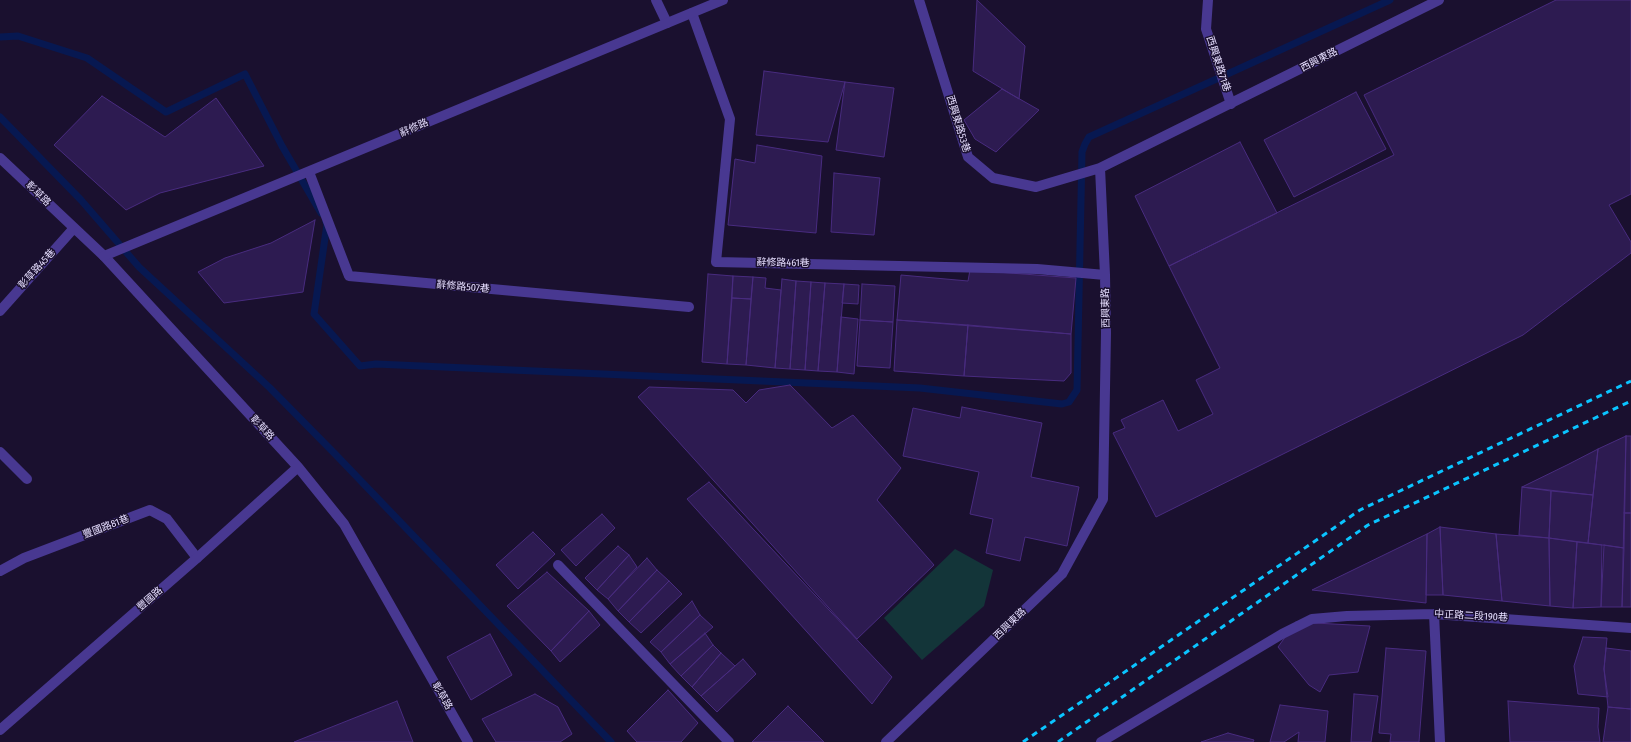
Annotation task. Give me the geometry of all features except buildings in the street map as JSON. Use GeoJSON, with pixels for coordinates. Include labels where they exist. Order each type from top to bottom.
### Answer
{"type":"FeatureCollection","features":[{"type":"Feature","properties":{"kind":"street"},"geometry":{"type":"LineString","coordinates":[[656,0],[666,23]]}},
{"type":"Feature","properties":{"kind":"street","name":"辭修路"},"geometry":{"type":"LineString","coordinates":[[104,256],[723,0]]}},
{"type":"Feature","properties":{"kind":"street","name":"西興東路53巷"},"geometry":{"type":"LineString","coordinates":[[919,0],[968,157],[993,178],[1036,187],[1100,168]]}},
{"type":"Feature","properties":{"kind":"street","name":"西興東路71巷"},"geometry":{"type":"LineString","coordinates":[[1208,0],[1206,29],[1231,104]]}},
{"type":"Feature","properties":{"kind":"street","name":"西興東路"},"geometry":{"type":"LineString","coordinates":[[886,742],[1062,574],[1103,499],[1106,333],[1100,168],[1440,0]]}},
{"type":"Feature","properties":{"kind":"street","name":"辭修路461巷"},"geometry":{"type":"LineString","coordinates":[[692,13],[730,119],[716,262],[1037,269],[1105,275]]}},
{"type":"Feature","properties":{"kind":"street","name":"彰草路"},"geometry":{"type":"LineString","coordinates":[[0,158],[104,256],[298,467],[344,524],[468,742]]}},
{"type":"Feature","properties":{"kind":"street","name":"辭修路507巷"},"geometry":{"type":"LineString","coordinates":[[308,172],[349,276],[689,307]]}},
{"type":"Feature","properties":{"kind":"street","name":"彰草路45巷"},"geometry":{"type":"LineString","coordinates":[[0,311],[74,228]]}},
{"type":"Feature","properties":{"kind":"street"},"geometry":{"type":"LineString","coordinates":[[0,452],[27,479]]}},
{"type":"Feature","properties":{"kind":"street","name":"豐國路"},"geometry":{"type":"LineString","coordinates":[[0,730],[197,558],[298,467]]}},
{"type":"Feature","properties":{"kind":"street","name":"豐國路81巷"},"geometry":{"type":"LineString","coordinates":[[0,571],[24,558],[150,510],[167,519],[197,558]]}},
{"type":"Feature","properties":{"kind":"street"},"geometry":{"type":"LineString","coordinates":[[558,565],[728,742]]}},
{"type":"Feature","properties":{"kind":"street"},"geometry":{"type":"LineString","coordinates":[[1434,614],[1440,742]]}},
{"type":"Feature","properties":{"kind":"street","name":"中正路二段190巷"},"geometry":{"type":"LineString","coordinates":[[1101,742],[1282,634],[1312,619],[1347,616],[1434,614],[1631,628]]}},
{"type":"Feature","properties":{"kind":"green space"},"geometry":{"type":"Polygon","coordinates":[[[955,549],[993,570],[984,606],[922,660],[884,618],[955,549]]]}},
{"type":"Feature","properties":{"kind":"waterway"},"geometry":{"type":"LineString","coordinates":[[326,222],[327,224],[314,314],[360,366],[376,364],[920,388],[1062,404],[1069,402],[1077,390],[1082,152],[1089,137],[1390,0]]}},
{"type":"Feature","properties":{"kind":"waterway"},"geometry":{"type":"LineString","coordinates":[[0,37],[18,36],[87,58],[166,112],[245,74],[282,146],[321,213]]}},
{"type":"Feature","properties":{"kind":"waterway"},"geometry":{"type":"LineString","coordinates":[[0,117],[81,200],[139,267],[270,388],[611,742]]}},
{"type":"Feature","properties":{"kind":"railway"},"geometry":{"type":"LineString","coordinates":[[1023,742],[1360,510],[1631,381]]}},
{"type":"Feature","properties":{"kind":"railway"},"geometry":{"type":"LineString","coordinates":[[1058,742],[1368,525],[1631,401]]}}]}
